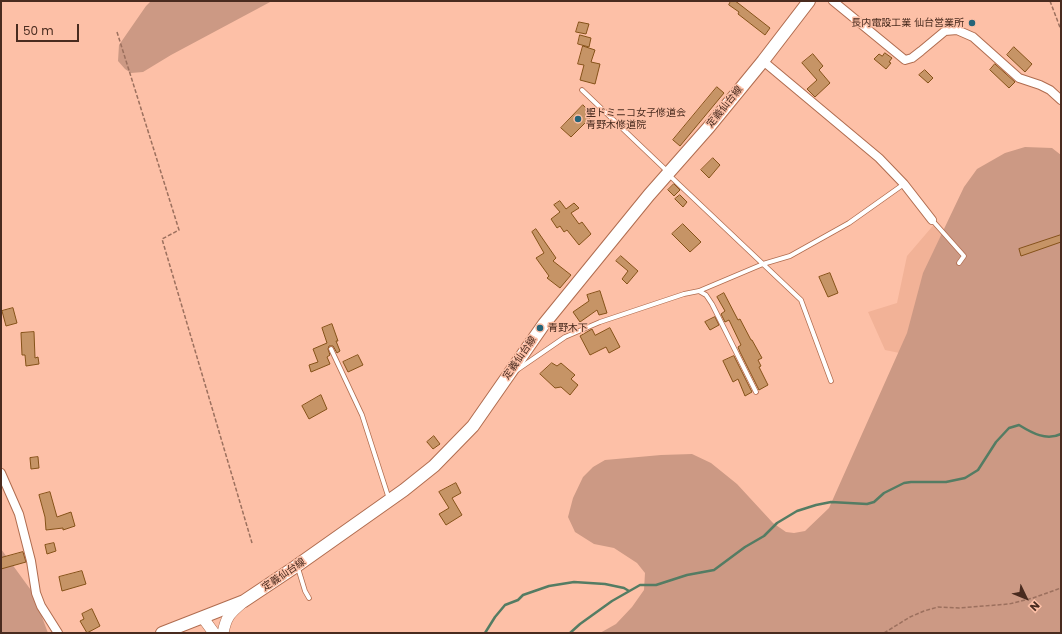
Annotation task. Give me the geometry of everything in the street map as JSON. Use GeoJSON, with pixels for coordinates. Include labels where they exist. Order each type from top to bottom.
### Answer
{"type":"FeatureCollection","features":[{"type":"Feature","properties":{"kind":"main road","name":"定義仙台線"},"geometry":{"type":"LineString","coordinates":[[162,633],[244,601],[297,566],[389,500],[434,466],[451,450],[473,426],[544,324],[668,174],[709,127],[763,61],[809,1]]}},
{"type":"Feature","properties":{"kind":"street"},"geometry":{"type":"LineString","coordinates":[[833,1],[905,60],[912,58],[922,51],[945,31],[957,30],[973,37],[1018,78],[1050,90],[1061,100]]}},
{"type":"Feature","properties":{"kind":"street"},"geometry":{"type":"LineString","coordinates":[[763,61],[879,158],[904,184],[932,220]]}},
{"type":"Feature","properties":{"kind":"street"},"geometry":{"type":"LineString","coordinates":[[1,473],[19,514],[31,561],[36,593],[40,606],[58,633]]}},
{"type":"Feature","properties":{"kind":"street"},"geometry":{"type":"LineString","coordinates":[[223,633],[225,622],[230,614],[244,601]]}},
{"type":"Feature","properties":{"kind":"street"},"geometry":{"type":"LineString","coordinates":[[203,618],[214,633]]}},
{"type":"Feature","properties":{"kind":"lane"},"geometry":{"type":"LineString","coordinates":[[582,90],[801,300],[831,381]]}},
{"type":"Feature","properties":{"kind":"lane"},"geometry":{"type":"LineString","coordinates":[[507,376],[565,337],[600,322],[684,294],[699,291],[763,264],[790,256],[842,227],[904,184]]}},
{"type":"Feature","properties":{"kind":"lane"},"geometry":{"type":"LineString","coordinates":[[932,220],[964,256],[959,263]]}},
{"type":"Feature","properties":{"kind":"lane"},"geometry":{"type":"LineString","coordinates":[[699,291],[706,295],[712,304],[756,392]]}},
{"type":"Feature","properties":{"kind":"lane"},"geometry":{"type":"LineString","coordinates":[[331,349],[362,415],[389,500]]}},
{"type":"Feature","properties":{"kind":"lane"},"geometry":{"type":"LineString","coordinates":[[297,566],[305,591],[309,598]]}},
{"type":"Feature","properties":{"kind":"path"},"geometry":{"type":"LineString","coordinates":[[1050,1],[1061,30]]}},
{"type":"Feature","properties":{"kind":"path"},"geometry":{"type":"LineString","coordinates":[[117,32],[179,230],[162,239],[252,543]]}},
{"type":"Feature","properties":{"kind":"path"},"geometry":{"type":"LineString","coordinates":[[884,633],[910,616],[924,610],[938,607],[959,608],[1009,604],[1033,598],[1061,588]]}},
{"type":"Feature","properties":{"kind":"shaded area"},"geometry":{"type":"Polygon","coordinates":[[[151,1],[272,1],[171,55],[143,72],[131,73],[118,61],[119,45],[151,1]]]}},
{"type":"Feature","properties":{"kind":"shaded area"},"geometry":{"type":"Polygon","coordinates":[[[1025,147],[1052,148],[1061,155],[1061,633],[600,633],[616,624],[632,607],[644,590],[645,573],[637,563],[614,548],[594,544],[575,532],[568,517],[573,498],[583,477],[593,467],[605,460],[692,454],[711,463],[737,484],[773,523],[786,532],[794,533],[805,531],[829,508],[907,333],[923,273],[964,187],[977,169],[1005,153],[1025,147]]]}},
{"type":"Feature","properties":{"kind":"shaded area"},"geometry":{"type":"Polygon","coordinates":[[[937,221],[975,265],[924,358],[885,350],[868,312],[897,303],[907,256],[937,221]]]}},
{"type":"Feature","properties":{"kind":"shaded area"},"geometry":{"type":"Polygon","coordinates":[[[1,549],[33,593],[48,633],[1,633],[1,549]]]}},
{"type":"Feature","properties":{"kind":"building"},"geometry":{"type":"Polygon","coordinates":[[[731,1],[738,3],[770,28],[765,35],[729,5],[731,1]]]}},
{"type":"Feature","properties":{"kind":"building"},"geometry":{"type":"Polygon","coordinates":[[[579,22],[589,24],[586,34],[576,32],[579,22]]]}},
{"type":"Feature","properties":{"kind":"building"},"geometry":{"type":"Polygon","coordinates":[[[580,35],[591,38],[589,47],[578,44],[580,35]]]}},
{"type":"Feature","properties":{"kind":"building"},"geometry":{"type":"Polygon","coordinates":[[[583,46],[595,50],[591,62],[600,64],[595,84],[580,80],[584,65],[578,64],[583,46]]]}},
{"type":"Feature","properties":{"kind":"building"},"geometry":{"type":"Polygon","coordinates":[[[1014,47],[1032,64],[1025,72],[1007,55],[1014,47]]]}},
{"type":"Feature","properties":{"kind":"building"},"geometry":{"type":"Polygon","coordinates":[[[885,53],[892,58],[889,62],[891,63],[886,69],[874,59],[879,54],[882,56],[885,53]]]}},
{"type":"Feature","properties":{"kind":"building"},"geometry":{"type":"Polygon","coordinates":[[[813,54],[823,66],[819,70],[830,83],[815,97],[807,89],[817,80],[802,63],[813,54]]]}},
{"type":"Feature","properties":{"kind":"building"},"geometry":{"type":"Polygon","coordinates":[[[995,64],[1015,82],[1009,88],[990,70],[995,64]]]}},
{"type":"Feature","properties":{"kind":"building"},"geometry":{"type":"Polygon","coordinates":[[[925,70],[933,78],[928,83],[919,75],[925,70]]]}},
{"type":"Feature","properties":{"kind":"building"},"geometry":{"type":"Polygon","coordinates":[[[717,87],[724,93],[680,146],[673,140],[717,87]]]}},
{"type":"Feature","properties":{"kind":"building"},"geometry":{"type":"Polygon","coordinates":[[[583,105],[593,115],[571,137],[561,128],[583,105]]]}},
{"type":"Feature","properties":{"kind":"building"},"geometry":{"type":"Polygon","coordinates":[[[713,158],[720,165],[709,178],[701,170],[713,158]]]}},
{"type":"Feature","properties":{"kind":"building"},"geometry":{"type":"Polygon","coordinates":[[[674,184],[680,190],[674,196],[668,190],[674,184]]]}},
{"type":"Feature","properties":{"kind":"building"},"geometry":{"type":"Polygon","coordinates":[[[680,195],[687,202],[683,207],[675,199],[680,195]]]}},
{"type":"Feature","properties":{"kind":"building"},"geometry":{"type":"Polygon","coordinates":[[[560,201],[566,209],[574,203],[579,208],[571,213],[579,224],[582,222],[591,234],[579,245],[567,230],[564,232],[560,226],[557,228],[551,219],[560,212],[554,205],[560,201]]]}},
{"type":"Feature","properties":{"kind":"building"},"geometry":{"type":"Polygon","coordinates":[[[683,224],[701,242],[690,252],[672,234],[683,224]]]}},
{"type":"Feature","properties":{"kind":"building"},"geometry":{"type":"Polygon","coordinates":[[[536,229],[556,258],[553,261],[571,275],[560,288],[547,278],[549,276],[536,258],[544,253],[532,232],[536,229]]]}},
{"type":"Feature","properties":{"kind":"building"},"geometry":{"type":"Polygon","coordinates":[[[1061,235],[1061,242],[1021,256],[1019,249],[1061,235]]]}},
{"type":"Feature","properties":{"kind":"building"},"geometry":{"type":"Polygon","coordinates":[[[621,256],[638,271],[627,284],[622,279],[628,271],[616,261],[621,256]]]}},
{"type":"Feature","properties":{"kind":"building"},"geometry":{"type":"Polygon","coordinates":[[[830,273],[838,293],[828,297],[819,277],[830,273]]]}},
{"type":"Feature","properties":{"kind":"building"},"geometry":{"type":"Polygon","coordinates":[[[600,291],[607,313],[599,315],[597,310],[580,322],[573,312],[589,301],[587,295],[600,291]]]}},
{"type":"Feature","properties":{"kind":"building"},"geometry":{"type":"Polygon","coordinates":[[[724,293],[738,320],[740,319],[762,358],[758,360],[761,366],[759,367],[768,385],[759,390],[740,352],[738,347],[741,345],[729,320],[725,322],[721,314],[725,311],[717,297],[724,293]]]}},
{"type":"Feature","properties":{"kind":"building"},"geometry":{"type":"Polygon","coordinates":[[[13,308],[17,323],[6,326],[2,311],[13,308]]]}},
{"type":"Feature","properties":{"kind":"building"},"geometry":{"type":"Polygon","coordinates":[[[715,317],[719,325],[710,330],[705,322],[715,317]]]}},
{"type":"Feature","properties":{"kind":"building"},"geometry":{"type":"Polygon","coordinates":[[[332,324],[340,351],[337,353],[333,346],[329,346],[328,349],[330,355],[327,357],[330,364],[311,372],[309,365],[318,362],[313,349],[327,343],[322,328],[332,324]]]}},
{"type":"Feature","properties":{"kind":"building"},"geometry":{"type":"Polygon","coordinates":[[[610,328],[620,347],[609,353],[606,347],[590,355],[580,336],[592,329],[595,335],[610,328]]]}},
{"type":"Feature","properties":{"kind":"building"},"geometry":{"type":"Polygon","coordinates":[[[34,332],[35,358],[38,357],[39,364],[26,366],[25,355],[22,355],[21,333],[34,332]]]}},
{"type":"Feature","properties":{"kind":"building"},"geometry":{"type":"Polygon","coordinates":[[[358,355],[363,365],[348,372],[343,362],[358,355]]]}},
{"type":"Feature","properties":{"kind":"building"},"geometry":{"type":"Polygon","coordinates":[[[734,356],[752,392],[745,396],[738,379],[733,382],[723,361],[734,356]]]}},
{"type":"Feature","properties":{"kind":"building"},"geometry":{"type":"Polygon","coordinates":[[[552,363],[557,366],[561,363],[575,375],[571,379],[578,385],[570,395],[561,387],[555,388],[540,374],[552,363]]]}},
{"type":"Feature","properties":{"kind":"building"},"geometry":{"type":"Polygon","coordinates":[[[321,395],[327,409],[309,419],[302,406],[321,395]]]}},
{"type":"Feature","properties":{"kind":"building"},"geometry":{"type":"Polygon","coordinates":[[[434,436],[440,444],[433,449],[427,442],[434,436]]]}},
{"type":"Feature","properties":{"kind":"building"},"geometry":{"type":"Polygon","coordinates":[[[38,457],[39,468],[31,469],[30,458],[38,457]]]}},
{"type":"Feature","properties":{"kind":"building"},"geometry":{"type":"Polygon","coordinates":[[[456,483],[461,493],[452,498],[462,515],[446,525],[439,514],[449,508],[439,492],[456,483]]]}},
{"type":"Feature","properties":{"kind":"building"},"geometry":{"type":"Polygon","coordinates":[[[50,492],[57,517],[71,512],[75,526],[63,530],[63,528],[46,530],[45,517],[39,495],[50,492]]]}},
{"type":"Feature","properties":{"kind":"building"},"geometry":{"type":"Polygon","coordinates":[[[54,543],[56,551],[47,554],[45,545],[54,543]]]}},
{"type":"Feature","properties":{"kind":"building"},"geometry":{"type":"Polygon","coordinates":[[[23,552],[26,562],[1,569],[1,558],[23,552]]]}},
{"type":"Feature","properties":{"kind":"building"},"geometry":{"type":"Polygon","coordinates":[[[82,571],[86,584],[62,591],[59,577],[82,571]]]}},
{"type":"Feature","properties":{"kind":"building"},"geometry":{"type":"Polygon","coordinates":[[[92,609],[100,626],[87,633],[80,621],[84,619],[82,614],[92,609]]]}},
{"type":"Feature","properties":{"kind":"waterway"},"geometry":{"type":"LineString","coordinates":[[570,633],[612,601],[640,585],[656,585],[687,575],[714,570],[745,547],[764,536],[777,523],[797,511],[831,502],[867,504],[874,502],[884,493],[904,483],[946,482],[965,478],[978,470],[996,442],[1009,428],[1019,425],[1039,435],[1050,437],[1061,434]]}},
{"type":"Feature","properties":{"kind":"waterway"},"geometry":{"type":"LineString","coordinates":[[485,633],[505,605],[518,600],[523,595],[549,586],[574,582],[605,584],[624,588],[629,591]]}},
{"type":"Feature","properties":{"kind":"place","name":"長内電設工業 仙台営業所"},"geometry":{"type":"Point","coordinates":[972,23]}},
{"type":"Feature","properties":{"kind":"place","name":"聖ドミニコ女子修道会 青野木修道院"},"geometry":{"type":"Point","coordinates":[578,119]}},
{"type":"Feature","properties":{"kind":"place","name":"青野木下"},"geometry":{"type":"Point","coordinates":[540,328]}}]}
